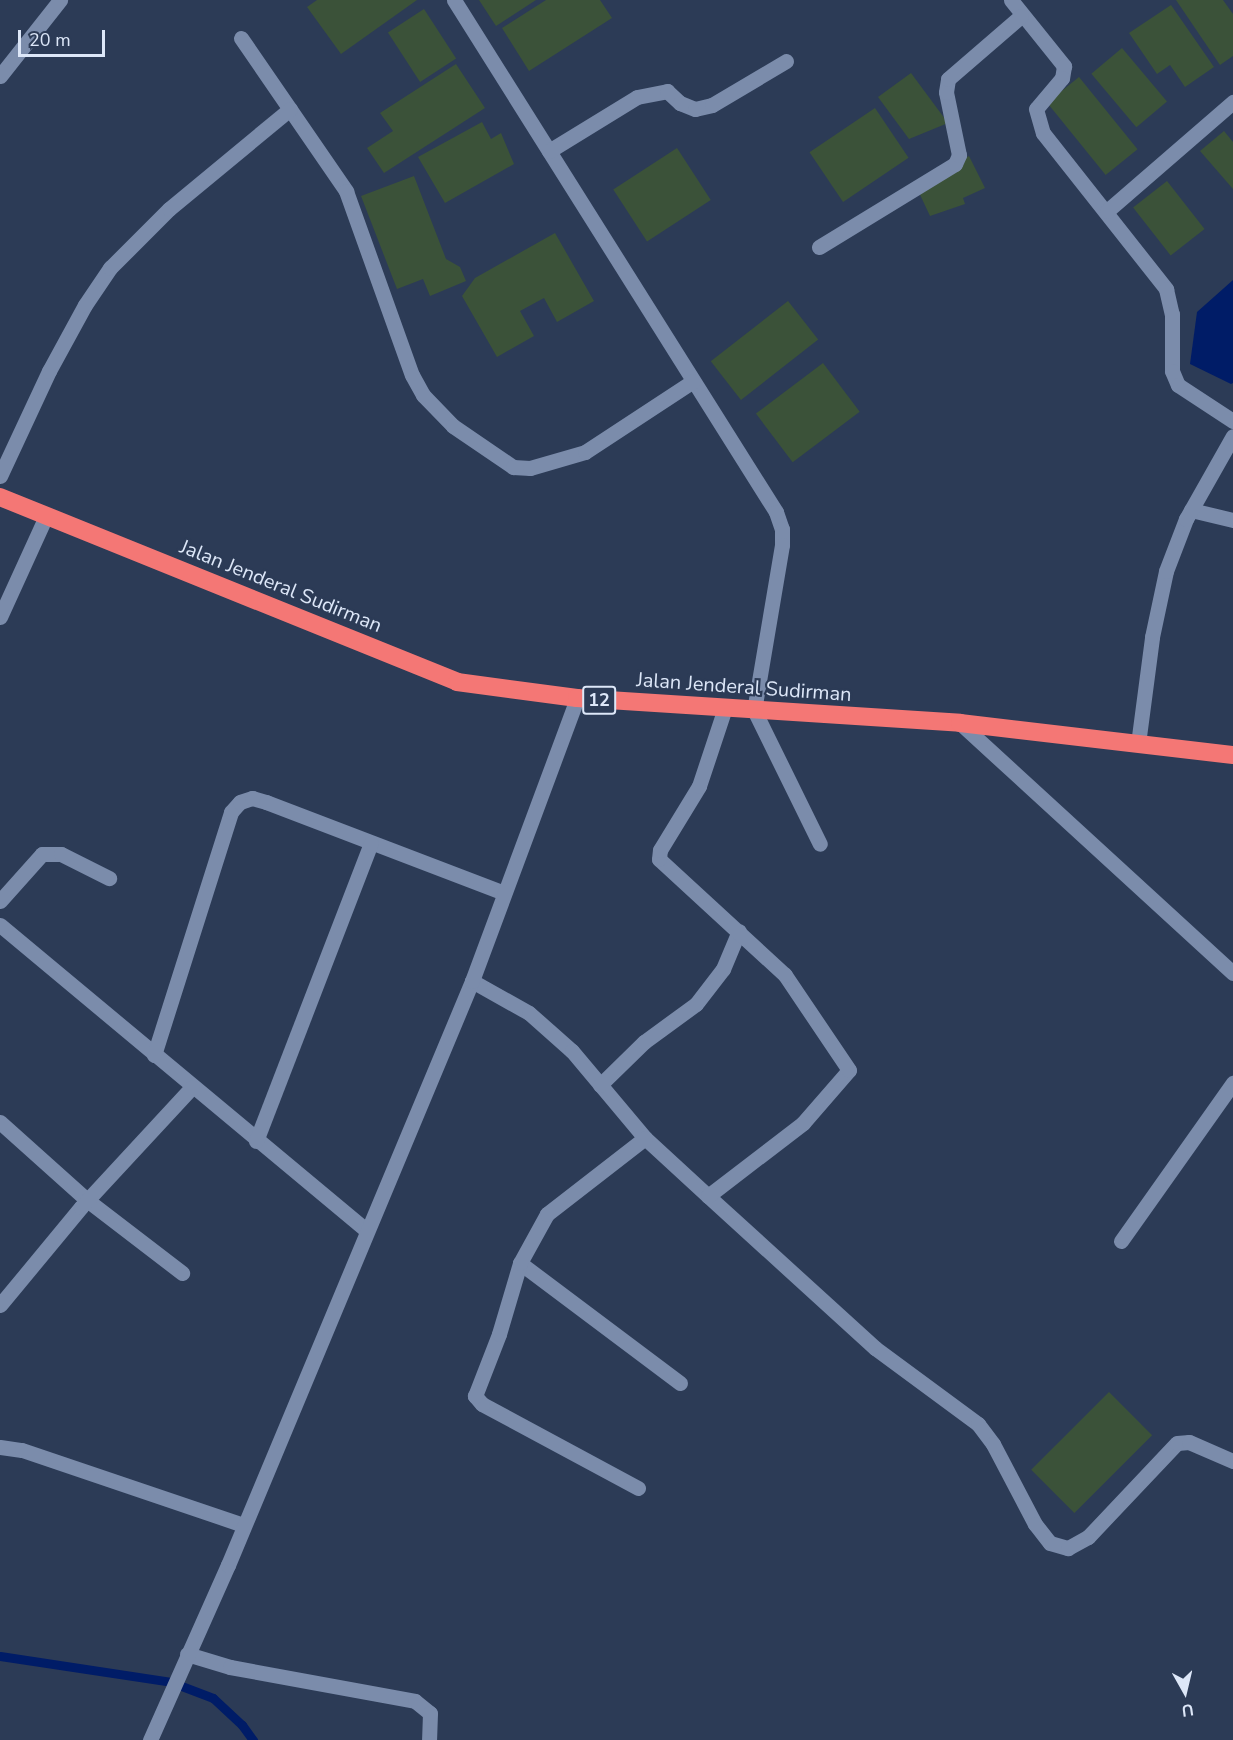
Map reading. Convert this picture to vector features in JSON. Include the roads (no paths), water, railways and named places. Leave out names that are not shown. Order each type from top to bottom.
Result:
[{"type":"highway","name":"Jalan Jenderal Sudirman","points":[[0,497],[457,682],[577,698],[960,723],[1233,755]]},
{"type":"street","points":[[0,76],[60,0]]},
{"type":"street","points":[[454,0],[776,512],[782,529],[754,710],[820,844]]},
{"type":"street","points":[[1011,0],[1021,16],[1064,66],[1062,78],[1036,109],[1042,133],[1107,211],[1166,290],[1172,314],[1174,378],[1233,421]]},
{"type":"street","points":[[819,247],[955,164],[959,155],[946,92],[948,79],[1021,16]]},
{"type":"street","points":[[241,38],[346,190],[412,375],[423,395],[453,426],[513,468],[568,460],[585,452],[693,381]]},
{"type":"street","points":[[549,151],[637,97],[667,92],[680,103],[695,109],[712,105],[786,61]]},
{"type":"street","points":[[1107,211],[1233,102]]},
{"type":"street","points":[[0,476],[49,370],[85,305],[110,268],[169,209],[290,109]]},
{"type":"street","points":[[1138,744],[1152,637],[1166,571],[1191,510],[1233,436]]},
{"type":"street","points":[[1191,510],[1233,520]]},
{"type":"street","points":[[0,617],[46,516]]},
{"type":"street","points":[[152,1734],[244,1525],[472,981],[577,698]]},
{"type":"street","points":[[708,1196],[803,1123],[849,1070],[785,975],[659,855],[699,786],[725,708]]},
{"type":"street","points":[[960,723],[1233,973]]},
{"type":"street","points":[[154,1055],[231,812],[240,802],[252,798],[266,801],[504,892]]},
{"type":"street","points":[[256,1141],[371,843]]},
{"type":"street","points":[[0,901],[42,854],[61,854],[109,878]]},
{"type":"street","points":[[0,925],[256,1141],[366,1230]]},
{"type":"street","points":[[600,1085],[644,1042],[696,1004],[723,969],[739,931]]},
{"type":"street","points":[[472,981],[528,1013],[572,1052],[645,1138],[708,1196],[875,1348],[978,1424],[993,1444],[1035,1524],[1057,1547],[1074,1547],[1088,1537],[1177,1443],[1196,1444],[1233,1461]]},
{"type":"street","points":[[1121,1241],[1233,1083]]},
{"type":"street","points":[[0,1305],[87,1200],[192,1087]]},
{"type":"street","points":[[0,1122],[87,1200],[182,1273]]},
{"type":"street","points":[[638,1488],[482,1404],[475,1396],[499,1334],[520,1263],[547,1214],[645,1138]]},
{"type":"street","points":[[520,1263],[680,1383]]},
{"type":"street","points":[[0,1447],[22,1450],[244,1525]]},
{"type":"street","points":[[185,1659],[415,1701],[430,1713],[429,1740]]},
{"type":"waterway","points":[[0,1656],[171,1682],[213,1698],[242,1725],[253,1740]]}]
